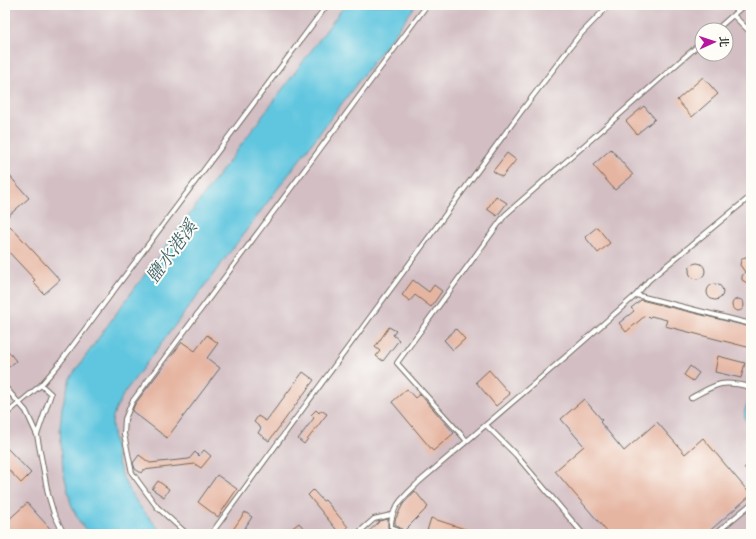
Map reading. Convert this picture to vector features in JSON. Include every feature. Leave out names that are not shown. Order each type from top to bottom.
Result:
[{"type":"lane","points":[[5,416],[19,402],[41,385],[92,321],[327,5]]},
{"type":"lane","points":[[187,534],[157,507],[132,474],[124,434],[125,419],[132,402],[427,5]]},
{"type":"lane","points":[[211,534],[520,113],[578,37],[608,5]]},
{"type":"lane","points":[[725,22],[744,5]]},
{"type":"lane","points":[[733,15],[751,33]]},
{"type":"lane","points":[[466,440],[397,363],[505,215],[694,49]]},
{"type":"lane","points":[[402,534],[391,526],[391,515],[398,504],[419,482],[636,295],[649,280],[751,196]]},
{"type":"lane","points":[[636,295],[751,324]]},
{"type":"lane","points":[[691,398],[713,386],[729,382],[751,387]]},
{"type":"lane","points":[[37,435],[51,394],[41,385]]},
{"type":"lane","points":[[5,387],[26,411],[37,435],[52,508],[64,534]]},
{"type":"lane","points":[[486,425],[516,455],[583,534]]},
{"type":"lane","points":[[715,534],[751,504]]},
{"type":"lane","points":[[357,534],[374,519],[391,515]]},
{"type":"shaded area","points":[[5,5],[751,5],[751,534],[5,534]]},
{"type":"water","name":"鹽水港溪","points":[[345,5],[416,5],[124,393],[117,407],[112,425],[117,460],[121,472],[126,484],[138,504],[164,534],[89,534],[79,521],[71,504],[63,470],[60,428],[62,407],[70,378],[120,308]]},
{"type":"water","points":[[751,399],[751,427],[746,421],[745,410]]},
{"type":"building","points":[[703,77],[718,94],[692,117],[677,100]]},
{"type":"building","points":[[644,106],[655,119],[637,134],[626,121]]},
{"type":"building","points":[[611,149],[633,175],[615,190],[593,165]]},
{"type":"building","points":[[507,153],[516,160],[502,177],[493,171]]},
{"type":"building","points":[[8,174],[29,198],[8,216],[5,212],[5,177]]},
{"type":"building","points":[[496,196],[507,203],[497,216],[487,209]]},
{"type":"building","points":[[10,226],[60,280],[44,294],[33,282],[35,280],[5,248],[5,230]]},
{"type":"building","points":[[597,227],[610,243],[598,253],[585,237]]},
{"type":"building","points":[[745,257],[751,257],[751,270],[748,271],[751,279],[747,283],[742,280],[742,276],[745,272],[740,265],[741,260]]},
{"type":"building","points":[[694,263],[700,263],[705,268],[703,277],[700,279],[694,279],[689,274],[689,268]]},
{"type":"building","points":[[413,280],[429,292],[434,285],[442,291],[431,307],[415,295],[410,301],[402,295]]},
{"type":"building","points":[[715,284],[721,286],[723,292],[721,298],[715,300],[709,298],[707,292],[709,286]]},
{"type":"building","points":[[736,299],[740,299],[744,305],[740,311],[736,311],[732,307],[732,303]]},
{"type":"building","points":[[641,300],[751,327],[751,348],[665,326],[667,320],[651,316],[649,318],[646,315],[626,332],[619,323],[634,311],[631,308]]},
{"type":"building","points":[[389,327],[396,331],[393,335],[399,340],[383,361],[376,356],[380,351],[375,347]]},
{"type":"building","points":[[456,329],[465,339],[453,350],[444,340]]},
{"type":"building","points":[[207,335],[218,343],[207,358],[220,368],[167,438],[132,411],[135,404],[182,342],[195,351]]},
{"type":"building","points":[[5,347],[16,361],[9,367],[5,363]]},
{"type":"building","points":[[718,356],[745,363],[741,378],[715,372]]},
{"type":"building","points":[[690,366],[699,373],[693,381],[684,375]]},
{"type":"building","points":[[489,370],[510,394],[496,406],[476,382]]},
{"type":"building","points":[[303,372],[314,380],[269,441],[258,433],[261,428],[254,422],[258,416],[266,421]]},
{"type":"building","points":[[407,389],[415,398],[420,394],[454,433],[433,451],[392,402]]},
{"type":"building","points":[[584,399],[602,420],[600,422],[624,451],[657,422],[685,454],[703,438],[751,495],[706,534],[609,534],[555,471],[584,446],[561,419]]},
{"type":"building","points":[[316,410],[319,413],[321,410],[327,414],[304,444],[298,439],[314,418],[311,415]]},
{"type":"building","points":[[5,446],[31,473],[21,483],[5,466]]},
{"type":"building","points":[[204,450],[211,456],[201,468],[195,464],[143,470],[141,473],[135,469],[133,463],[139,455],[150,463],[189,459],[195,452],[199,456]]},
{"type":"building","points":[[751,462],[751,477],[744,468]]},
{"type":"building","points":[[217,475],[237,489],[218,517],[198,502]]},
{"type":"building","points":[[158,481],[169,489],[164,497],[152,489]]},
{"type":"building","points":[[313,490],[323,501],[325,500],[348,527],[340,534],[308,495]]},
{"type":"building","points":[[415,491],[428,507],[404,531],[395,524],[395,520],[403,504]]},
{"type":"building","points":[[27,503],[55,534],[5,534],[5,523]]},
{"type":"building","points":[[245,512],[252,517],[241,534],[230,534]]},
{"type":"building","points":[[431,518],[477,533],[477,534],[426,534]]},
{"type":"building","points":[[388,519],[388,528],[396,534],[366,534],[380,521]]},
{"type":"building","points":[[299,523],[309,534],[294,534],[290,530]]}]
